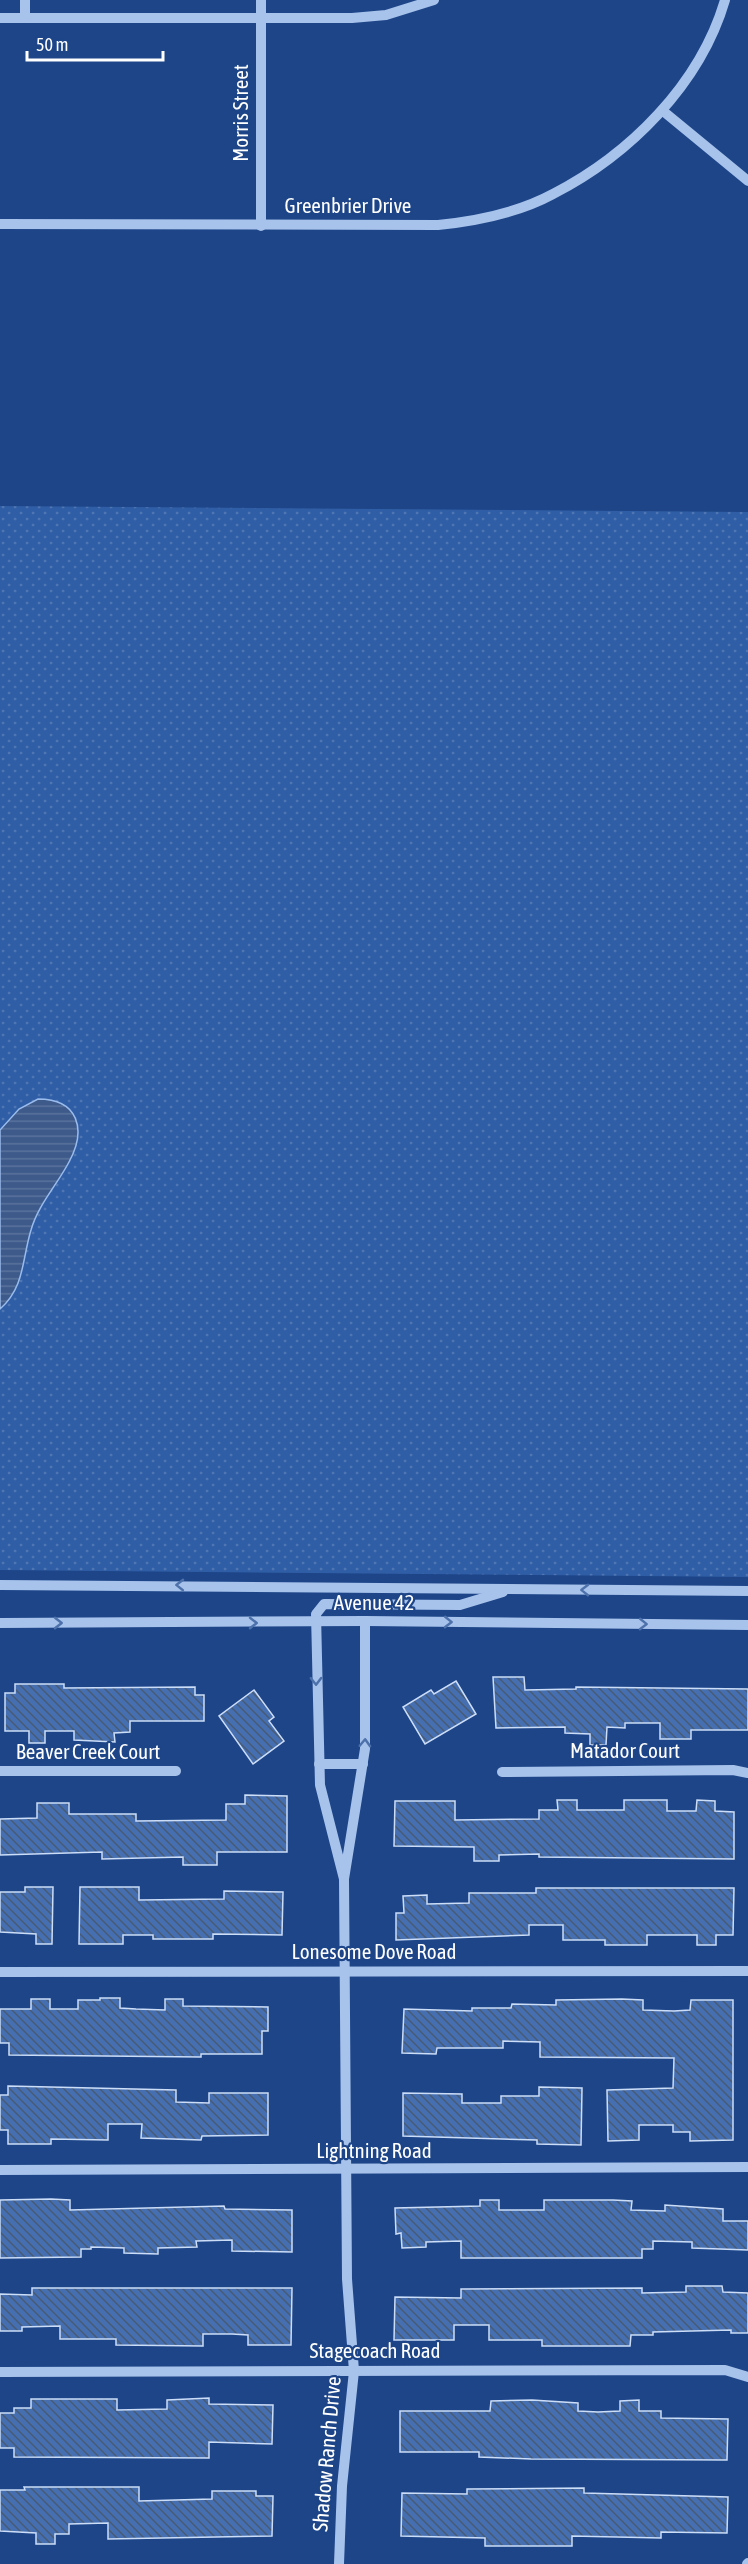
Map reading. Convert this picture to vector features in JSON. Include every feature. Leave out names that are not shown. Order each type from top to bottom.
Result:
[{"type":"street","points":[[25,0],[25,18]]},
{"type":"street","name":"Morris Street","points":[[261,0],[261,226]]},
{"type":"street","points":[[0,18],[375,16],[434,0]]},
{"type":"street","name":"Greenbrier Drive","points":[[0,224],[438,225],[474,221],[551,195],[590,172],[663,111],[693,68],[720,15],[724,0]]},
{"type":"street","points":[[663,111],[748,182]]},
{"type":"street","name":"Avenue 42","points":[[0,1585],[748,1592]]},
{"type":"street","points":[[315,1623],[316,1614],[324,1604],[460,1605],[515,1589]]},
{"type":"street","name":"Avenue 42","points":[[0,1623],[365,1621],[748,1625]]},
{"type":"street","name":"Shadow Ranch Drive","points":[[339,2564],[342,2486],[354,2371],[347,2279],[344,1879],[365,1749],[365,1621]]},
{"type":"street","name":"Shadow Ranch Drive","points":[[315,1623],[320,1785],[344,1879]]},
{"type":"street","points":[[319,1764],[363,1764]]},
{"type":"street","name":"Matador Court","points":[[502,1772],[733,1770],[748,1773]]},
{"type":"street","name":"Beaver Creek Court","points":[[0,1771],[176,1771]]},
{"type":"street","name":"Lonesome Dove Road","points":[[0,1972],[748,1971]]},
{"type":"street","name":"Lightning Road","points":[[0,2170],[748,2168]]},
{"type":"street","name":"Stagecoach Road","points":[[0,2372],[725,2370],[748,2377]]},
{"type":"shaded area","points":[[0,506],[748,512],[748,1577],[0,1570]]},
{"type":"shaded area","points":[[38,1099],[52,1100],[70,1110],[78,1128],[77,1138],[69,1162],[34,1221],[22,1272],[14,1291],[0,1309],[0,1130],[19,1109]]},
{"type":"building","points":[[493,1677],[524,1677],[525,1690],[576,1689],[576,1687],[748,1689],[748,1730],[691,1730],[691,1739],[660,1739],[660,1723],[625,1723],[625,1728],[607,1727],[606,1745],[590,1745],[590,1734],[565,1733],[565,1727],[496,1728]]},
{"type":"building","points":[[456,1681],[476,1714],[425,1744],[403,1707],[431,1690],[434,1694]]},
{"type":"building","points":[[15,1684],[64,1684],[64,1688],[195,1687],[195,1695],[204,1695],[204,1721],[130,1721],[130,1732],[114,1733],[115,1742],[74,1740],[74,1731],[45,1731],[45,1743],[29,1743],[29,1731],[5,1731],[5,1693],[15,1693]]},
{"type":"building","points":[[254,1690],[274,1717],[269,1721],[284,1741],[253,1764],[219,1716]]},
{"type":"building","points":[[245,1795],[287,1796],[287,1852],[217,1852],[217,1865],[183,1865],[183,1857],[102,1859],[102,1852],[0,1855],[0,1819],[37,1818],[37,1803],[69,1803],[69,1814],[136,1814],[136,1821],[226,1820],[226,1804],[245,1804]]},
{"type":"building","points":[[557,1800],[577,1800],[577,1810],[624,1810],[624,1800],[667,1800],[667,1811],[696,1811],[697,1800],[715,1801],[715,1811],[734,1812],[734,1859],[539,1857],[539,1854],[499,1855],[499,1861],[474,1861],[474,1847],[394,1846],[395,1801],[455,1801],[455,1820],[539,1819],[539,1810],[558,1810]]},
{"type":"building","points":[[25,1887],[53,1887],[52,1944],[36,1944],[36,1934],[0,1932],[0,1892],[25,1892]]},
{"type":"building","points":[[80,1887],[139,1887],[139,1900],[224,1899],[224,1891],[283,1892],[282,1935],[213,1934],[213,1939],[153,1939],[153,1935],[123,1935],[123,1944],[79,1944]]},
{"type":"building","points":[[536,1888],[734,1888],[733,1935],[716,1935],[716,1945],[697,1945],[697,1935],[647,1935],[647,1945],[605,1945],[605,1940],[563,1940],[563,1925],[529,1925],[529,1935],[396,1940],[396,1913],[404,1913],[403,1896],[427,1895],[427,1904],[469,1903],[469,1893],[536,1893]]},
{"type":"building","points":[[100,1998],[120,1998],[120,2008],[136,2009],[165,2010],[165,1999],[183,1999],[183,2006],[268,2007],[268,2031],[262,2031],[262,2054],[201,2054],[201,2057],[9,2055],[9,2043],[0,2043],[0,2009],[31,2009],[31,1999],[50,1999],[50,2009],[78,2009],[78,2000],[100,2000]]},
{"type":"building","points":[[556,2000],[643,2000],[643,2010],[674,2011],[690,2010],[691,2000],[733,2000],[733,2140],[690,2141],[690,2132],[673,2132],[673,2125],[639,2125],[639,2140],[608,2141],[607,2090],[673,2088],[674,2058],[540,2057],[540,2042],[503,2041],[503,2048],[437,2048],[436,2054],[402,2053],[404,2009],[472,2011],[472,2008],[511,2008],[512,2004],[556,2005]]},
{"type":"building","points":[[8,2086],[176,2090],[176,2102],[209,2103],[209,2093],[268,2093],[268,2135],[202,2136],[201,2140],[141,2138],[142,2124],[108,2124],[108,2140],[51,2139],[51,2144],[8,2144],[8,2130],[0,2130],[0,2095],[8,2095]]},
{"type":"building","points":[[539,2087],[582,2088],[581,2145],[537,2144],[537,2140],[403,2136],[403,2093],[462,2094],[462,2103],[501,2103],[501,2096],[539,2096]]},
{"type":"building","points":[[0,2200],[70,2200],[70,2210],[224,2206],[225,2209],[292,2210],[292,2252],[232,2251],[232,2240],[196,2241],[197,2247],[158,2248],[158,2254],[124,2253],[124,2248],[91,2247],[91,2249],[81,2249],[81,2257],[0,2258]]},
{"type":"building","points":[[480,2200],[499,2200],[499,2210],[544,2210],[544,2200],[632,2201],[631,2210],[665,2211],[665,2205],[723,2209],[723,2221],[748,2221],[748,2250],[692,2248],[692,2242],[653,2241],[653,2249],[642,2249],[642,2258],[461,2258],[461,2241],[426,2242],[426,2247],[402,2248],[401,2233],[396,2234],[395,2208],[480,2206]]},
{"type":"building","points":[[686,2286],[722,2286],[723,2292],[748,2293],[748,2333],[731,2333],[731,2330],[653,2332],[653,2335],[631,2335],[630,2346],[542,2346],[542,2340],[489,2340],[489,2325],[454,2325],[454,2340],[394,2340],[395,2297],[461,2298],[461,2289],[642,2288],[642,2293],[686,2292]]},
{"type":"building","points":[[32,2288],[292,2288],[291,2345],[248,2345],[248,2335],[203,2334],[203,2346],[116,2345],[116,2339],[60,2339],[60,2326],[22,2327],[22,2331],[0,2331],[0,2294],[32,2295]]},
{"type":"building","points":[[209,2398],[209,2404],[273,2405],[272,2444],[209,2442],[209,2458],[14,2457],[14,2448],[0,2448],[0,2413],[14,2413],[14,2408],[31,2408],[31,2399],[117,2399],[117,2410],[167,2409],[167,2400]]},
{"type":"building","points":[[532,2400],[578,2403],[578,2411],[598,2412],[620,2411],[620,2401],[639,2400],[639,2411],[661,2411],[661,2418],[728,2419],[727,2460],[531,2459],[479,2457],[479,2452],[400,2452],[400,2411],[490,2411],[491,2401]]},
{"type":"building","points":[[24,2487],[139,2487],[139,2501],[212,2499],[212,2491],[256,2491],[256,2496],[273,2496],[272,2536],[108,2539],[108,2523],[69,2524],[69,2534],[55,2534],[55,2544],[36,2544],[36,2533],[0,2531],[0,2490],[25,2490]]},
{"type":"building","points":[[584,2488],[584,2493],[728,2497],[727,2533],[661,2532],[661,2538],[572,2536],[572,2546],[485,2546],[485,2538],[401,2536],[402,2493],[467,2494],[467,2489]]}]
